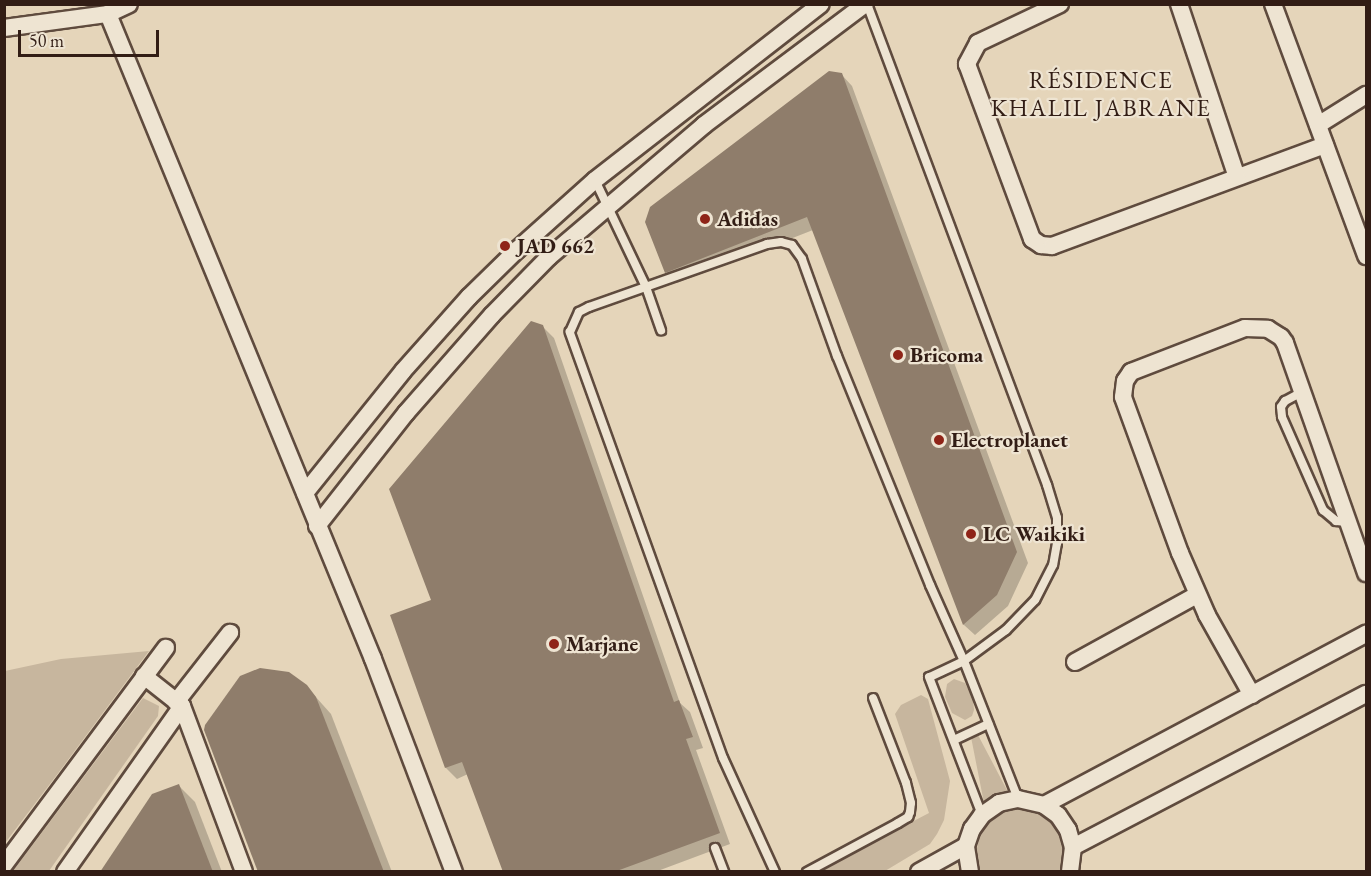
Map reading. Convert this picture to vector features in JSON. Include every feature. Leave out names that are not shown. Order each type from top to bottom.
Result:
[{"type":"street","points":[[4,28],[108,14],[129,4]]},
{"type":"street","points":[[305,493],[403,371],[469,297],[596,180],[821,4]]},
{"type":"street","points":[[317,526],[406,413],[492,315],[549,257],[704,125],[866,4]]},
{"type":"street","points":[[1060,4],[978,43],[967,64],[1032,239],[1041,245],[1052,246],[1325,145]]},
{"type":"street","points":[[1179,4],[1237,177]]},
{"type":"street","points":[[1273,4],[1366,256]]},
{"type":"street","points":[[108,14],[373,659],[454,872]]},
{"type":"street","points":[[1318,125],[1366,95]]},
{"type":"street","points":[[1252,695],[1197,595],[1125,404],[1123,397],[1125,381],[1136,368],[1245,328],[1260,327],[1275,332],[1285,343],[1366,573]]},
{"type":"street","points":[[1075,662],[1197,595]]},
{"type":"street","points":[[65,872],[230,633]]},
{"type":"street","points":[[1044,805],[1366,634]]},
{"type":"street","points":[[4,865],[166,648]]},
{"type":"street","points":[[144,676],[179,704],[244,872]]},
{"type":"street","points":[[1073,847],[1366,694]]},
{"type":"street","points":[[969,872],[966,846],[972,829],[982,815],[999,803],[1018,799],[1044,805],[1058,815],[1068,830],[1073,847],[1070,872]]},
{"type":"street","points":[[919,872],[966,846]]},
{"type":"lane","points":[[866,4],[1047,485],[1056,518],[1057,543],[1053,565],[1035,600],[1006,630],[964,661],[929,677],[982,815]]},
{"type":"lane","points":[[596,180],[646,287],[661,330]]},
{"type":"lane","points":[[775,872],[755,833],[723,758],[570,332],[579,312],[767,244],[781,242],[792,245],[798,250],[918,557],[964,661],[1018,799]]},
{"type":"lane","points":[[1302,392],[1285,400],[1282,417],[1323,510],[1336,521],[1348,522]]},
{"type":"lane","points":[[807,872],[908,817],[910,812],[911,803],[906,783],[873,698]]},
{"type":"lane","points":[[954,740],[989,724]]},
{"type":"lane","points":[[715,848],[724,872]]},
{"type":"shaded area","points":[[149,651],[5,843],[5,671],[61,659]]},
{"type":"shaded area","points":[[954,679],[965,683],[973,699],[972,716],[965,720],[952,713],[945,697],[947,684]]},
{"type":"shaded area","points":[[921,695],[928,699],[950,781],[944,820],[937,834],[930,844],[885,871],[818,871],[929,813],[895,714],[901,705]]},
{"type":"shaded area","points":[[143,698],[159,706],[158,716],[49,871],[13,871]]},
{"type":"shaded area","points":[[978,735],[1008,792],[996,795],[984,803],[971,737]]},
{"type":"shaded area","points":[[1014,806],[1039,810],[1053,820],[1065,847],[1060,871],[979,871],[975,865],[981,830],[1002,809]]},
{"type":"building","points":[[829,71],[842,73],[1017,552],[997,595],[963,625],[807,217],[665,273],[645,222],[650,207]]},
{"type":"building","points":[[531,321],[543,325],[674,702],[679,700],[693,737],[686,739],[720,833],[614,872],[503,872],[462,762],[445,768],[390,615],[431,600],[389,489]]},
{"type":"building","points":[[260,668],[289,672],[307,685],[316,697],[384,872],[258,872],[204,730],[205,725],[240,676]]},
{"type":"building","points":[[179,784],[213,872],[100,872],[152,794]]},
{"type":"place","name":"Adidas","points":[[705,219]]},
{"type":"place","name":"JAD 662","points":[[505,246]]},
{"type":"place","name":"Bricoma","points":[[898,355]]},
{"type":"place","name":"Electroplanet","points":[[939,440]]},
{"type":"place","name":"LC Waikiki","points":[[971,534]]},
{"type":"place","name":"Marjane","points":[[554,644]]},
{"type":"district","name":"RÉSIDENCE KHALIL JABRANE","points":[[1101,94]]}]
